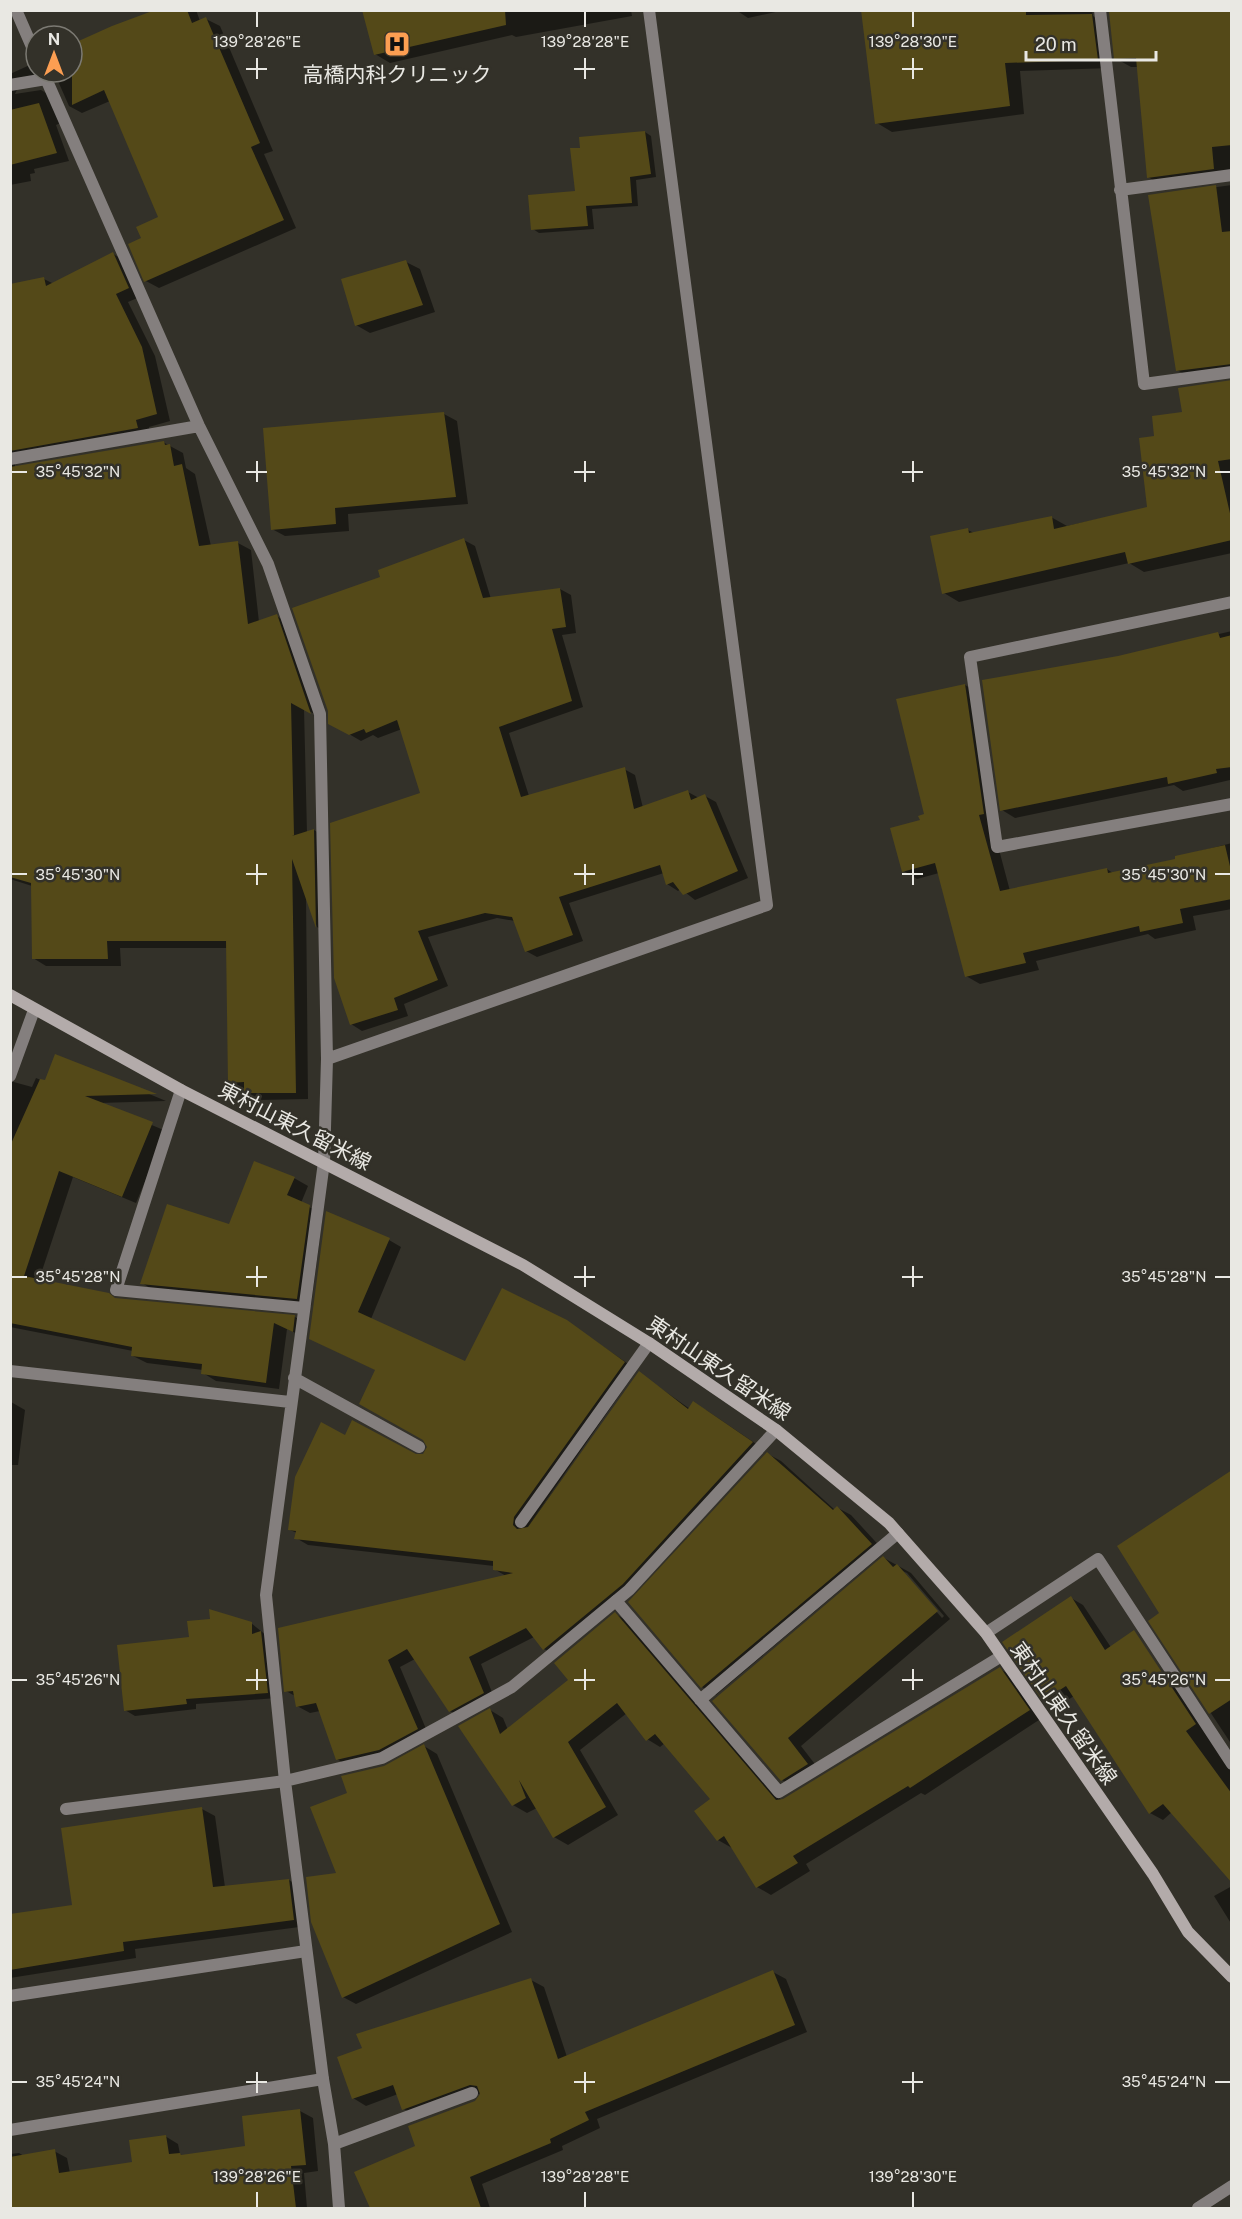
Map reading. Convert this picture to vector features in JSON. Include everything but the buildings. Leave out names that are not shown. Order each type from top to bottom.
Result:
[{"type":"main road","name":"東村山東久留米線","points":[[10,995],[181,1090],[324,1161],[523,1265],[650,1343],[776,1430],[898,1533],[986,1633],[1000,1657],[1153,1874],[1188,1932],[1230,1972]]},
{"type":"street","points":[[16,10],[24,28]]},
{"type":"street","points":[[327,1059],[767,905],[649,10]]},
{"type":"street","points":[[1100,10],[1144,384],[1232,372]]},
{"type":"street","points":[[48,84],[199,426],[268,564],[320,714],[327,1059],[324,1161],[266,1595],[285,1781],[323,2079],[334,2144],[339,2208]]},
{"type":"street","points":[[1120,190],[1232,175]]},
{"type":"street","points":[[10,459],[199,426]]},
{"type":"street","points":[[1232,602],[970,657],[997,847],[1232,804]]},
{"type":"street","points":[[10,1076],[34,1010]]},
{"type":"street","points":[[181,1090],[116,1290],[304,1308]]},
{"type":"street","points":[[521,1522],[650,1343]]},
{"type":"street","points":[[10,1371],[290,1402]]},
{"type":"street","points":[[294,1378],[419,1447]]},
{"type":"street","points":[[66,1809],[285,1781],[382,1758],[512,1687],[616,1601],[629,1590],[776,1430]]},
{"type":"street","points":[[700,1700],[898,1533]]},
{"type":"street","points":[[986,1633],[1098,1559],[1232,1764]]},
{"type":"street","points":[[616,1601],[779,1792],[1000,1657]]},
{"type":"street","points":[[10,1996],[306,1951]]},
{"type":"street","points":[[10,2130],[323,2079]]},
{"type":"street","points":[[334,2144],[472,2093]]},
{"type":"street","points":[[1198,2208],[1232,2186]]},
{"type":"place","name":"高橋内科クリニック","points":[[397,44]]}]
